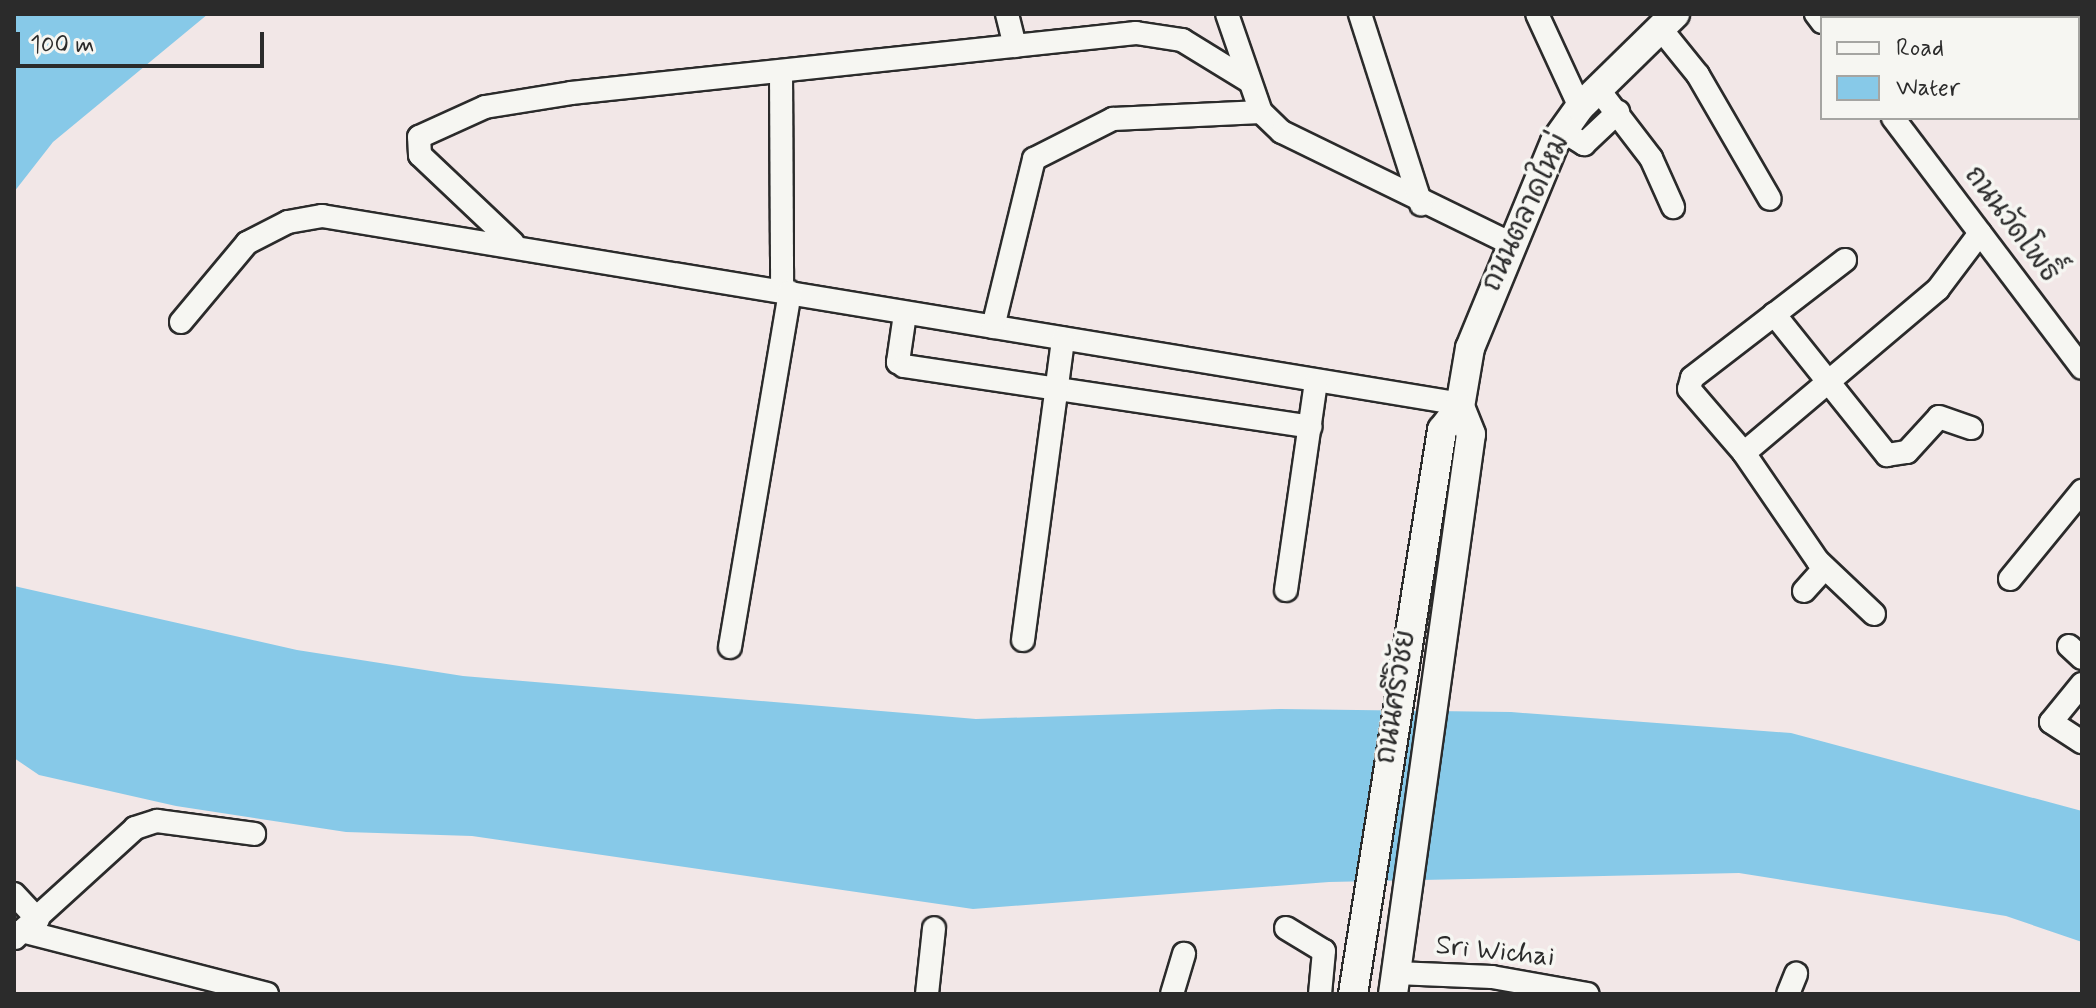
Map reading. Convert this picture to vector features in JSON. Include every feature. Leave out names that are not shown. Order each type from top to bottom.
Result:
[{"type":"main road","name":"ถนนตลาดใหม่","points":[[1460,406],[1470,348],[1508,242],[1563,131],[1589,98],[1667,21]]},
{"type":"main road","name":"ถนนศรีวิชัย","points":[[1353,994],[1407,633],[1442,430],[1460,406]]},
{"type":"main road","name":"ถนนศรีวิชัย","points":[[1395,984],[1471,434],[1460,406]]},
{"type":"street","points":[[1007,14],[1015,46]]},
{"type":"street","points":[[1227,14],[1261,112],[1282,132],[1421,204],[1508,242]]},
{"type":"street","points":[[1360,14],[1421,204]]},
{"type":"street","points":[[1537,14],[1589,98],[1618,112],[1651,158],[1673,207]]},
{"type":"street","points":[[1667,21],[1770,199]]},
{"type":"street","points":[[513,243],[420,155],[419,137],[485,107],[781,71],[1163,32],[1249,81]]},
{"type":"street","points":[[730,647],[786,292],[781,71]]},
{"type":"street","points":[[993,327],[1034,159],[1113,119],[1261,112]]},
{"type":"street","points":[[1563,131],[1584,144],[1618,112]]},
{"type":"street","name":"ถนนวัดโพธิ์","points":[[1895,120],[2082,368]]},
{"type":"street","points":[[181,322],[247,243],[288,222],[322,216],[393,223],[513,243],[905,314],[1460,406]]},
{"type":"street","points":[[1744,453],[1938,289],[1980,233]]},
{"type":"street","points":[[1845,260],[1692,378],[1689,389],[1744,453],[1825,568],[1874,614]]},
{"type":"street","points":[[905,314],[898,362],[904,366],[1310,427]]},
{"type":"street","points":[[1774,314],[1887,455],[1907,452],[1939,417],[1971,428]]},
{"type":"street","points":[[1023,640],[1063,339]]},
{"type":"street","points":[[1286,590],[1316,382]]},
{"type":"street","points":[[2010,579],[2082,491]]},
{"type":"street","points":[[1804,591],[1825,568]]},
{"type":"street","points":[[2082,684],[2051,722],[2082,742]]},
{"type":"street","points":[[25,930],[135,828],[157,821],[254,834]]},
{"type":"street","points":[[14,894],[25,930]]},
{"type":"street","points":[[927,994],[934,928]]},
{"type":"street","points":[[1286,928],[1324,951],[1320,994]]},
{"type":"street","points":[[25,930],[267,994]]},
{"type":"street","points":[[1172,994],[1184,954]]},
{"type":"street","name":"Sri Wichai","points":[[1395,984],[1492,977],[1587,994]]},
{"type":"water","points":[[14,14],[208,14],[53,142],[14,192]]},
{"type":"water","points":[[14,586],[297,650],[463,676],[976,719],[1280,709],[1511,712],[1791,733],[2082,811],[2082,942],[2006,916],[1739,873],[1329,882],[973,909],[472,836],[346,832],[176,806],[39,775],[14,758]]}]
